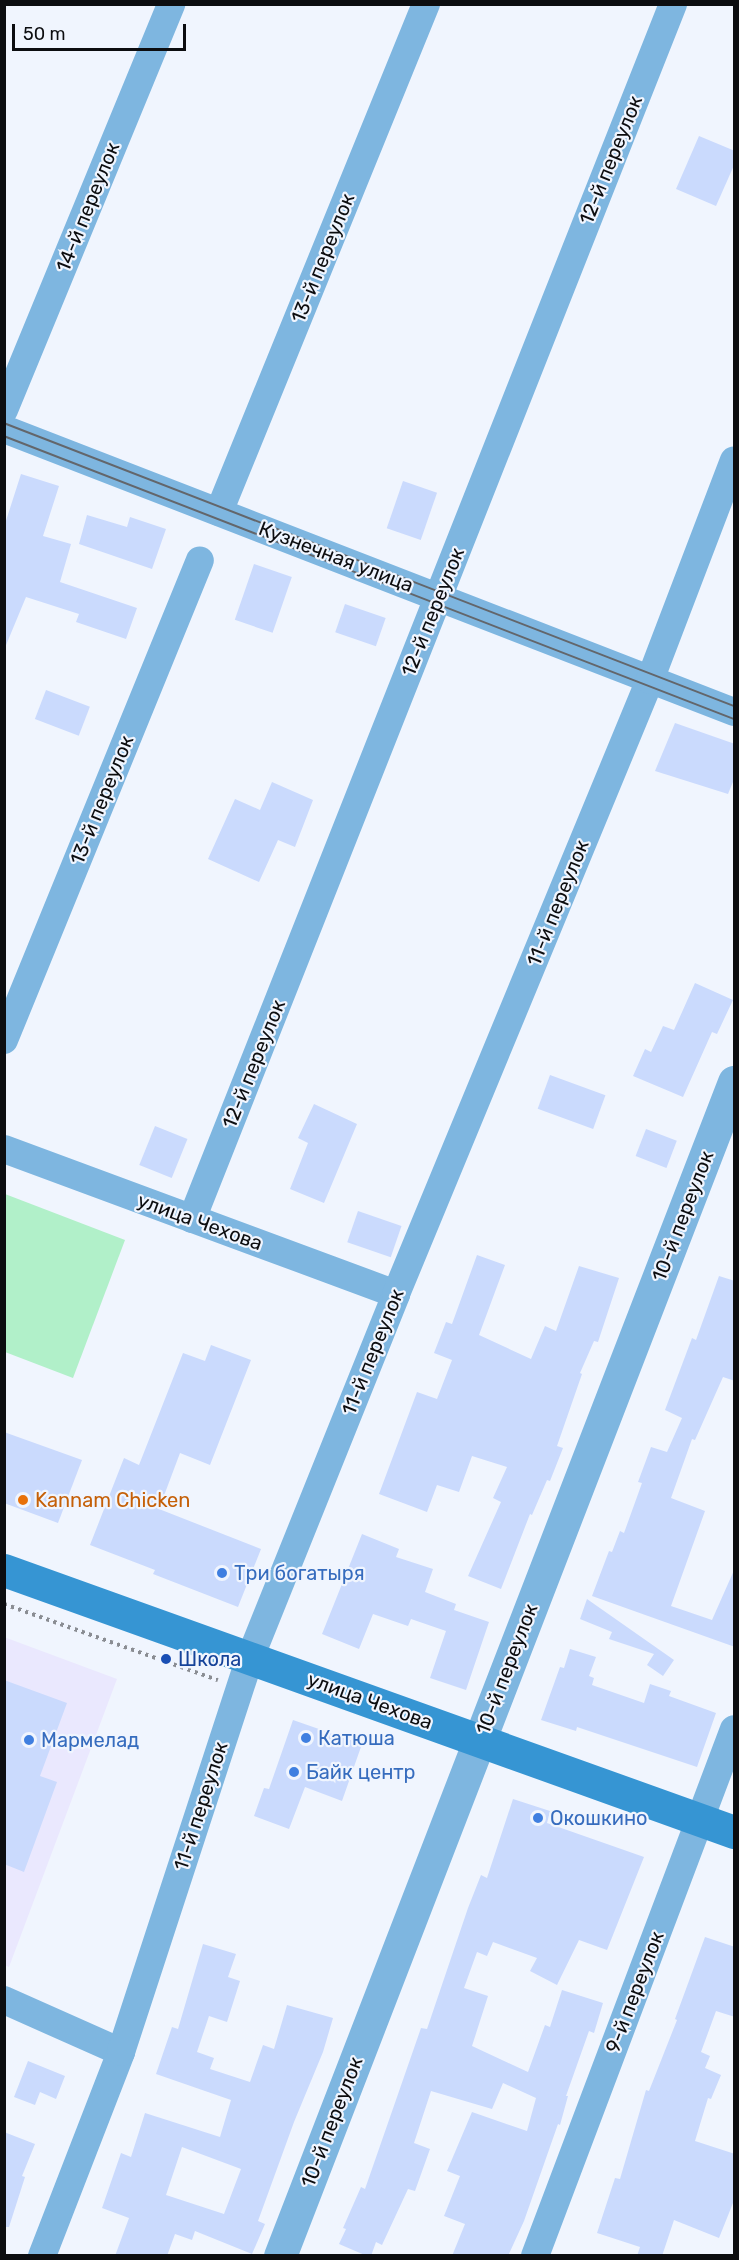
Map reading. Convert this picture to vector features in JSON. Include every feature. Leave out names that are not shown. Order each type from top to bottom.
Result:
[{"type":"main road","name":"улица Чехова","points":[[4,1570],[735,1832]]},
{"type":"street","name":"14-й переулок","points":[[4,410],[171,4]]},
{"type":"street","name":"13-й переулок","points":[[219,512],[426,4]]},
{"type":"street","name":"12-й переулок","points":[[192,1219],[673,4]]},
{"type":"street","name":"Кузнечная улица","points":[[4,429],[735,712]]},
{"type":"street","name":"11-й переулок","points":[[42,2256],[120,2052],[250,1658],[396,1294],[650,680],[735,460]]},
{"type":"street","name":"13-й переулок","points":[[4,1040],[200,560]]},
{"type":"street","name":"10-й переулок","points":[[280,2256],[735,1082]]},
{"type":"street","name":"улица Чехова","points":[[4,1149],[396,1294]]},
{"type":"street","name":"9-й переулок","points":[[535,2256],[735,1729]]},
{"type":"street","points":[[4,2000],[120,2052]]},
{"type":"shaded area","points":[[4,1637],[117,1679],[9,1967],[4,1965]]},
{"type":"green space","points":[[5,1194],[125,1240],[73,1378],[5,1352]]},
{"type":"building","points":[[699,136],[735,151],[735,163],[716,206],[676,189]]},
{"type":"building","points":[[21,474],[59,486],[43,536],[71,544],[60,582],[137,608],[126,639],[76,622],[79,614],[26,597],[4,650],[4,527]]},
{"type":"building","points":[[403,481],[437,493],[421,540],[387,528]]},
{"type":"building","points":[[87,515],[127,527],[130,517],[166,529],[152,569],[79,544]]},
{"type":"building","points":[[254,564],[292,577],[273,633],[235,620]]},
{"type":"building","points":[[345,604],[386,618],[376,646],[335,632]]},
{"type":"building","points":[[46,690],[90,707],[79,736],[35,719]]},
{"type":"building","points":[[675,723],[735,744],[735,777],[728,794],[655,771]]},
{"type":"building","points":[[272,782],[313,800],[295,847],[278,840],[259,882],[208,859],[235,799],[260,810]]},
{"type":"building","points":[[695,983],[733,1000],[717,1034],[712,1032],[683,1097],[633,1076],[645,1049],[651,1052],[663,1026],[674,1030]]},
{"type":"building","points":[[550,1075],[605,1095],[593,1129],[538,1109]]},
{"type":"building","points":[[314,1104],[357,1124],[324,1203],[290,1189],[308,1143],[298,1138]]},
{"type":"building","points":[[155,1126],[187,1139],[172,1178],[139,1165]]},
{"type":"building","points":[[646,1129],[677,1141],[666,1168],[636,1156]]},
{"type":"building","points":[[358,1211],[401,1226],[391,1257],[347,1242]]},
{"type":"building","points":[[477,1255],[505,1265],[479,1335],[531,1359],[545,1326],[556,1331],[579,1266],[619,1278],[598,1342],[594,1341],[580,1373],[582,1374],[557,1446],[563,1448],[550,1481],[547,1480],[532,1515],[530,1514],[501,1589],[468,1576],[501,1502],[493,1498],[507,1467],[472,1456],[459,1492],[437,1485],[427,1512],[379,1494],[417,1392],[437,1399],[452,1360],[434,1353],[446,1322],[452,1324]]},
{"type":"building","points":[[719,1276],[735,1281],[735,1381],[723,1377],[695,1440],[692,1439],[671,1498],[705,1511],[671,1606],[712,1620],[735,1568],[735,1647],[592,1596],[609,1551],[612,1552],[620,1531],[624,1533],[642,1483],[638,1482],[651,1447],[667,1452],[682,1418],[665,1410],[692,1338],[696,1340]]},
{"type":"building","points":[[211,1345],[251,1360],[210,1465],[180,1453],[159,1509],[261,1549],[238,1607],[153,1574],[155,1570],[90,1545],[124,1458],[139,1465],[183,1353],[205,1361]]},
{"type":"building","points":[[4,1432],[82,1460],[58,1523],[4,1503]]},
{"type":"building","points":[[362,1534],[399,1549],[396,1557],[433,1569],[425,1592],[456,1604],[454,1610],[489,1622],[466,1690],[430,1678],[446,1631],[411,1619],[408,1626],[373,1614],[359,1649],[322,1634]]},
{"type":"building","points":[[587,1599],[674,1660],[663,1676],[647,1665],[654,1654],[609,1639],[612,1632],[580,1619]]},
{"type":"building","points":[[570,1649],[596,1657],[589,1676],[594,1678],[592,1685],[644,1703],[650,1684],[671,1691],[669,1696],[716,1713],[697,1767],[577,1727],[576,1731],[541,1720],[560,1667],[564,1668]]},
{"type":"building","name":"Мармелад","points":[[4,1680],[67,1703],[40,1776],[57,1782],[24,1872],[4,1864]]},
{"type":"building","points":[[293,1720],[362,1744],[342,1801],[305,1787],[289,1829],[254,1816],[264,1788],[269,1789]]},
{"type":"building","points":[[513,1799],[550,1811],[547,1823],[644,1857],[607,1950],[579,1940],[557,1985],[530,1971],[537,1958],[493,1942],[487,1956],[477,1952],[464,1988],[488,1996],[472,2046],[528,2072],[545,2025],[550,2027],[562,1990],[603,2003],[594,2033],[589,2031],[566,2096],[568,2096],[560,2125],[558,2124],[524,2221],[508,2256],[452,2256],[465,2224],[444,2216],[460,2176],[447,2171],[472,2112],[527,2131],[536,2098],[503,2083],[492,2109],[431,2091],[414,2143],[430,2149],[415,2191],[408,2189],[382,2245],[376,2242],[371,2256],[367,2256],[339,2244],[346,2229],[343,2228],[361,2187],[365,2189],[421,2028],[427,2029],[468,1908],[481,1875],[487,1878]]},
{"type":"building","points":[[705,1937],[735,1947],[735,2017],[716,2011],[701,2052],[710,2056],[705,2068],[721,2075],[711,2099],[708,2098],[695,2141],[735,2154],[735,2198],[719,2238],[674,2220],[662,2256],[637,2256],[640,2247],[597,2233],[615,2178],[620,2179],[646,2090],[649,2091],[677,2020],[675,2019]]},
{"type":"building","points":[[203,1944],[236,1954],[228,1977],[240,1981],[227,2022],[209,2016],[197,2052],[214,2058],[210,2069],[250,2082],[263,2045],[274,2049],[287,2005],[333,2018],[323,2052],[294,2122],[258,2221],[265,2224],[252,2254],[195,2231],[192,2240],[175,2234],[167,2256],[115,2256],[129,2218],[102,2208],[121,2153],[131,2157],[145,2113],[220,2137],[231,2100],[156,2074],[172,2027],[178,2029]],"holes":[[[182,2147],[241,2169],[224,2214],[166,2195]]]},
{"type":"building","points":[[28,2061],[65,2076],[56,2099],[40,2092],[35,2105],[14,2097]]},
{"type":"building","points":[[4,2132],[35,2144],[22,2176],[25,2177],[9,2227],[4,2227]]},
{"type":"tram line","points":[[4,423],[734,706]]},
{"type":"tram line","points":[[4,436],[734,719]]},
{"type":"place","name":"Kannam Chicken","points":[[23,1500]]},
{"type":"place","name":"Три богатыря","points":[[222,1573]]},
{"type":"place","name":"Школа","points":[[166,1659]]},
{"type":"place","name":"Катюша","points":[[306,1738]]},
{"type":"place","name":"Мармелад","points":[[29,1740]]},
{"type":"place","name":"Байк центр","points":[[294,1772]]},
{"type":"place","name":"Окошкино","points":[[538,1818]]}]
